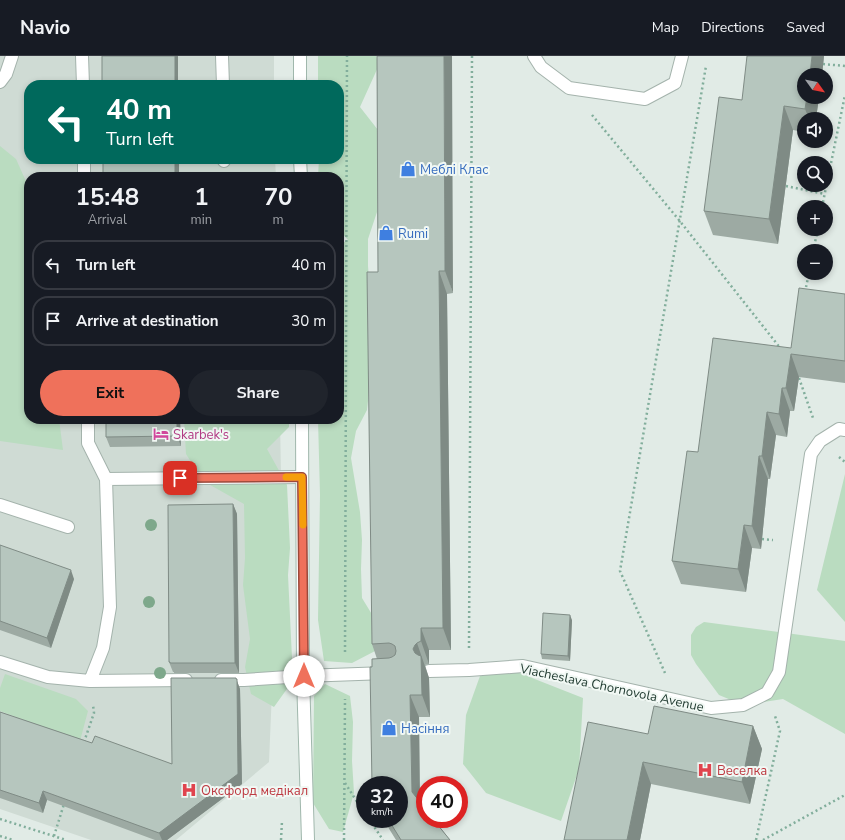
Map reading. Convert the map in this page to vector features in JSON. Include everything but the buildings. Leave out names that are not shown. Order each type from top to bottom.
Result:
[{"type":"street","points":[[0,82],[6,74],[12,56]]},
{"type":"street","points":[[82,56],[83,80]]},
{"type":"street","points":[[222,56],[223,80]]},
{"type":"street","points":[[300,56],[300,80]]},
{"type":"street","points":[[534,56],[542,67],[569,88],[645,99],[674,82],[682,56]]},
{"type":"street","points":[[88,424],[88,443],[106,479],[110,607],[103,648],[90,681]]},
{"type":"street","points":[[302,424],[304,676],[308,840]]},
{"type":"street","points":[[767,692],[779,672],[811,454],[820,441],[839,429],[845,430]]},
{"type":"street","points":[[106,479],[302,477]]},
{"type":"street","points":[[0,505],[68,528]]},
{"type":"street","points":[[0,662],[48,677],[90,681],[198,680]]},
{"type":"street","name":"Viacheslava Chornovola Avenue","points":[[429,671],[523,666],[711,708],[743,705],[767,692]]},
{"type":"street","points":[[214,680],[244,680],[398,672]]},
{"type":"path","points":[[344,840],[347,56]]},
{"type":"path","points":[[469,670],[472,56]]},
{"type":"path","points":[[677,701],[620,571],[706,64]]},
{"type":"path","points":[[823,64],[845,66]]},
{"type":"path","points":[[569,88],[679,220],[786,354]]},
{"type":"path","points":[[824,200],[845,95]]},
{"type":"path","points":[[786,186],[825,194]]},
{"type":"path","points":[[804,298],[808,280]]},
{"type":"path","points":[[799,378],[820,441]]},
{"type":"path","points":[[762,539],[773,540]]},
{"type":"path","points":[[82,749],[94,713],[90,681]]},
{"type":"path","points":[[756,840],[780,731],[767,692]]},
{"type":"path","points":[[345,783],[356,800]]},
{"type":"path","points":[[763,840],[845,795]]},
{"type":"path","points":[[54,836],[66,799]]},
{"type":"path","points":[[0,818],[66,840]]},
{"type":"path","points":[[375,828],[383,840]]},
{"type":"path","points":[[0,836],[14,840]]},
{"type":"shaded area","points":[[0,56],[274,56],[274,80],[24,80],[24,164],[275,164],[276,172],[24,172],[24,424],[280,424],[281,478],[269,762],[176,840],[91,840],[0,809]]},
{"type":"green space","points":[[318,56],[376,56],[379,65],[360,107],[378,130],[379,185],[377,212],[368,239],[368,266],[374,347],[367,410],[356,431],[351,458],[360,512],[362,540],[362,598],[376,621],[377,650],[352,663],[324,661],[318,620],[320,495],[318,424],[344,424],[344,242],[348,240],[344,236],[344,172],[318,172],[319,164],[344,164],[344,80],[318,80]]},
{"type":"green space","points":[[0,146],[16,159],[24,177],[24,424],[60,424],[63,450],[0,441]]},
{"type":"green space","points":[[184,424],[289,424],[289,427],[267,449],[287,485],[290,548],[288,575],[292,658],[289,686],[274,707],[251,694],[245,667],[250,639],[243,585],[245,558],[244,504],[203,481],[186,454]]},
{"type":"green space","points":[[845,474],[845,622],[817,590]]},
{"type":"green space","points":[[704,622],[845,641],[845,734],[783,699],[743,705],[719,695],[691,655],[691,635],[696,627]]},
{"type":"green space","points":[[499,665],[583,698],[579,769],[561,821],[486,793],[463,764],[466,715],[480,676]]},
{"type":"green space","points":[[5,674],[76,699],[88,711],[80,741],[0,711],[0,688]]},
{"type":"green space","points":[[325,684],[350,696],[353,722],[352,761],[354,793],[343,832],[329,829],[313,803],[314,696]]},
{"type":"slow traffic","points":[[286,477],[302,477],[303,525]]},
{"type":"place","name":"Меблі Клас","points":[[408,169]]},
{"type":"place","name":"Rumi","points":[[386,233]]},
{"type":"place","name":"Skarbek's","points":[[161,434]]},
{"type":"place","name":"Насіння","points":[[389,728]]},
{"type":"place","name":"Веселка","points":[[705,770]]},
{"type":"place","name":"Оксфорд медікал","points":[[189,790]]},
{"type":"route","points":[[180,478],[302,477],[304,676]]}]
